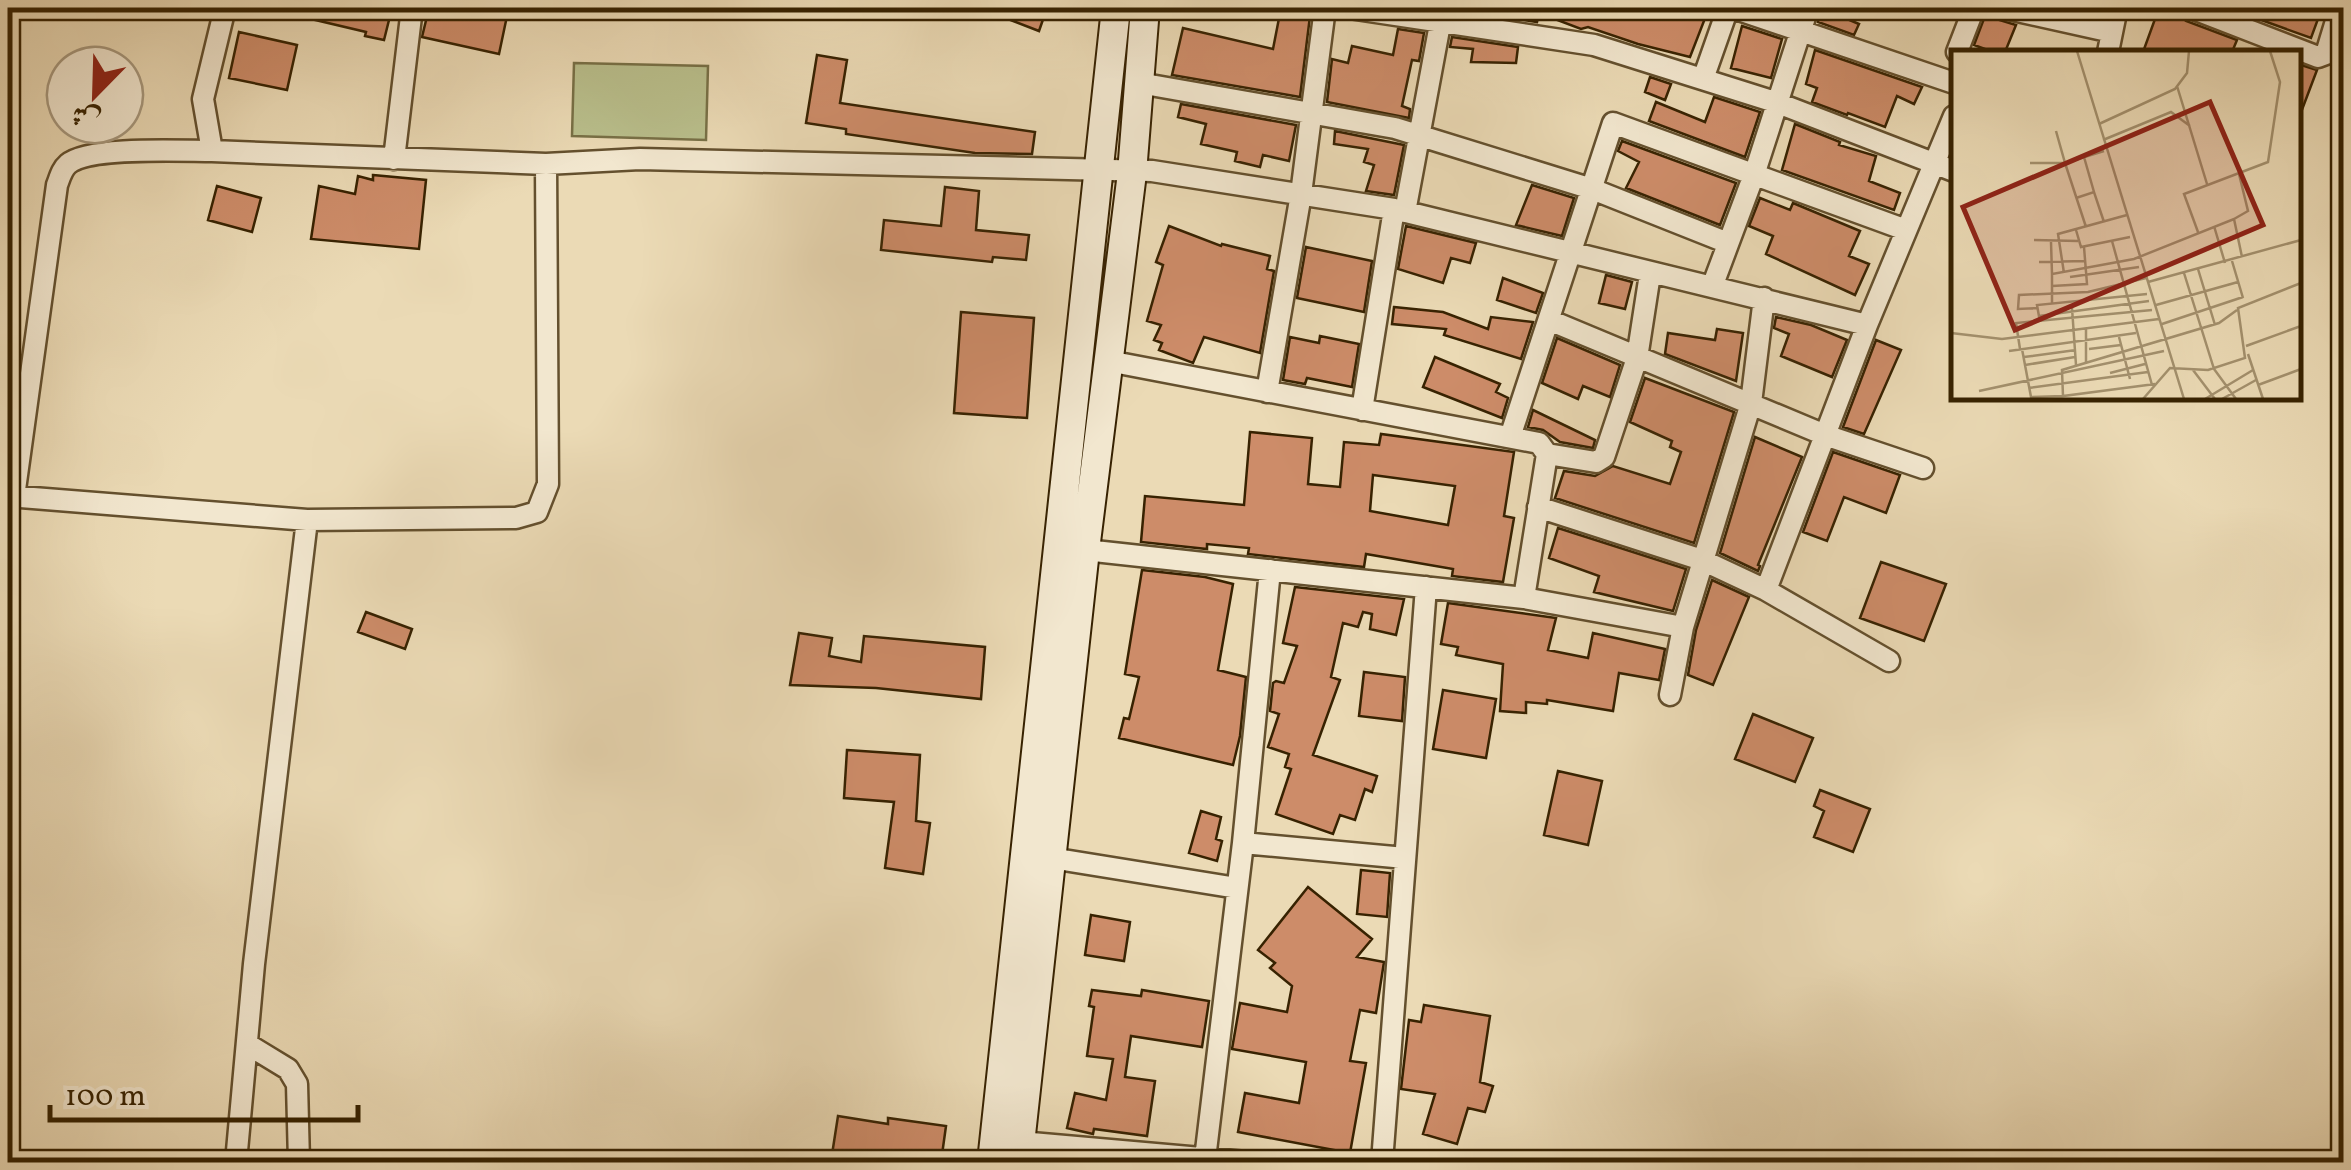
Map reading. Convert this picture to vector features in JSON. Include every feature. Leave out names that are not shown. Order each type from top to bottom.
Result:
[{"type":"main road","points":[[1019,1152],[1051,858],[1100,171],[1116,8]]},
{"type":"main road","points":[[992,1162],[1072,548],[1108,360],[1132,173],[1145,8]]},
{"type":"street","points":[[212,151],[203,99],[225,8]]},
{"type":"street","points":[[394,158],[412,8]]},
{"type":"street","points":[[1267,392],[1301,194],[1325,8]]},
{"type":"street","points":[[1350,8],[1442,15],[1594,45],[1775,102],[1944,166]]},
{"type":"street","points":[[1703,79],[1730,8],[1951,74]]},
{"type":"street","points":[[1712,287],[1756,172],[1775,102],[1808,8]]},
{"type":"street","points":[[1957,50],[1974,8]]},
{"type":"street","points":[[2004,8],[2110,42],[2118,8]]},
{"type":"street","points":[[2191,8],[2300,50]]},
{"type":"street","points":[[2301,50],[2318,57],[2326,54],[2340,8]]},
{"type":"street","points":[[1362,410],[1400,210],[1421,136],[1442,15]]},
{"type":"street","points":[[1139,83],[1312,112],[1421,136],[1592,189],[1728,244]]},
{"type":"street","points":[[1510,438],[1614,123],[1906,230]]},
{"type":"street","points":[[1766,590],[1906,230],[1944,166],[1951,131]]},
{"type":"street","points":[[546,164],[548,484],[537,512],[516,518],[308,520],[11,497],[57,184],[65,166],[80,157],[111,153],[212,151],[546,164],[640,160],[1152,171],[1400,210],[1867,325]]},
{"type":"street","points":[[1108,360],[1539,443],[1547,454],[1596,462],[1604,457],[1638,358],[1650,274]]},
{"type":"street","points":[[1670,695],[1683,627],[1751,402],[1764,298]]},
{"type":"street","points":[[1549,320],[1826,434],[1923,468]]},
{"type":"street","points":[[1524,598],[1547,454]]},
{"type":"street","points":[[1538,507],[1702,560],[1766,590],[1888,661]]},
{"type":"street","points":[[236,1162],[308,520]]},
{"type":"street","points":[[1072,548],[1524,598],[1683,627]]},
{"type":"street","points":[[1205,1159],[1243,843],[1270,570]]},
{"type":"street","points":[[1382,1162],[1426,587]]},
{"type":"street","points":[[1243,843],[1405,858]]},
{"type":"street","points":[[1051,858],[1238,888]]},
{"type":"street","points":[[247,1044],[288,1069],[297,1084],[299,1162]]},
{"type":"street","points":[[1019,1152],[1246,1162]]},
{"type":"green space","points":[[574,63],[708,66],[706,140],[572,136]]},
{"type":"building","points":[[291,8],[392,8],[384,40],[290,14]]},
{"type":"building","points":[[429,8],[468,8],[507,16],[499,54],[422,37]]},
{"type":"building","points":[[979,8],[1047,8],[1039,31]]},
{"type":"building","points":[[1281,8],[1311,8],[1300,97],[1172,75],[1183,28],[1273,49]]},
{"type":"building","points":[[1456,8],[1709,8],[1690,57],[1588,27],[1581,29],[1539,13],[1537,22]]},
{"type":"building","points":[[1821,8],[1859,24],[1854,35],[1818,22]]},
{"type":"building","points":[[1988,8],[1996,19],[2016,25],[2006,50],[1974,45]]},
{"type":"building","points":[[2159,8],[2178,8],[2186,21],[2237,40],[2233,50],[2144,50]]},
{"type":"building","points":[[2228,8],[2322,8],[2311,38]]},
{"type":"building","points":[[1742,26],[1782,39],[1771,78],[1731,68]]},
{"type":"building","points":[[1398,29],[1424,33],[1419,61],[1412,60],[1402,106],[1410,109],[1409,118],[1327,102],[1332,59],[1348,63],[1352,46],[1393,55]]},
{"type":"building","points":[[239,32],[297,45],[287,90],[229,78]]},
{"type":"building","points":[[1452,37],[1518,47],[1516,63],[1471,62],[1473,49],[1450,47]]},
{"type":"building","points":[[1815,50],[1922,87],[1914,104],[1897,96],[1885,127],[1847,115],[1812,102],[1817,88],[1806,84]]},
{"type":"building","points":[[817,55],[847,60],[840,103],[1035,132],[1032,154],[975,153],[846,134],[846,129],[806,123]]},
{"type":"building","points":[[2301,65],[2317,70],[2301,112]]},
{"type":"building","points":[[1650,77],[1671,84],[1665,100],[1645,92]]},
{"type":"building","points":[[1714,97],[1760,112],[1745,157],[1649,121],[1656,102],[1705,122]]},
{"type":"building","points":[[1181,104],[1296,125],[1289,161],[1263,155],[1260,167],[1235,161],[1237,152],[1201,144],[1206,124],[1178,117]]},
{"type":"building","points":[[1795,124],[1840,142],[1839,145],[1876,156],[1869,181],[1900,193],[1894,210],[1782,170]]},
{"type":"building","points":[[1335,131],[1404,145],[1394,195],[1366,191],[1374,165],[1364,162],[1368,149],[1334,144]]},
{"type":"building","points":[[1622,141],[1736,183],[1720,225],[1626,188],[1639,162],[1618,151]]},
{"type":"building","points":[[373,175],[426,180],[419,249],[311,239],[319,186],[355,194],[358,176],[373,180]]},
{"type":"building","points":[[1532,185],[1574,198],[1562,236],[1516,225]]},
{"type":"building","points":[[217,186],[261,198],[252,232],[208,220]]},
{"type":"building","points":[[945,187],[979,191],[976,230],[1029,235],[1026,260],[993,257],[992,262],[881,250],[884,220],[941,226]]},
{"type":"building","points":[[1760,198],[1790,210],[1793,203],[1860,231],[1849,256],[1869,264],[1855,295],[1766,254],[1773,236],[1749,226]]},
{"type":"building","points":[[1169,226],[1221,246],[1270,256],[1267,269],[1274,271],[1260,353],[1204,337],[1193,363],[1159,350],[1162,343],[1154,340],[1161,325],[1147,321],[1163,265],[1156,262]]},
{"type":"building","points":[[1406,226],[1476,243],[1470,263],[1451,258],[1443,283],[1398,269]]},
{"type":"building","points":[[1306,247],[1372,261],[1364,312],[1297,298]]},
{"type":"building","points":[[1606,275],[1632,282],[1625,309],[1599,303]]},
{"type":"building","points":[[1503,278],[1543,293],[1536,313],[1497,300]]},
{"type":"building","points":[[1394,307],[1443,312],[1488,329],[1491,317],[1533,322],[1521,359],[1444,335],[1446,329],[1392,324]]},
{"type":"building","points":[[961,312],[1034,318],[1027,418],[954,413]]},
{"type":"building","points":[[1776,317],[1811,325],[1847,340],[1832,377],[1781,356],[1789,334],[1774,328]]},
{"type":"building","points":[[1717,329],[1743,333],[1736,381],[1665,354],[1668,333],[1715,340]]},
{"type":"building","points":[[1320,336],[1359,344],[1352,387],[1307,378],[1305,384],[1283,380],[1290,337],[1319,343]]},
{"type":"building","points":[[1557,338],[1620,365],[1610,397],[1583,386],[1578,399],[1542,383]]},
{"type":"building","points":[[1876,340],[1901,350],[1864,434],[1843,427]]},
{"type":"building","points":[[1435,357],[1500,384],[1496,392],[1508,398],[1502,418],[1423,387]]},
{"type":"building","points":[[1645,378],[1734,412],[1694,543],[1555,498],[1564,471],[1595,476],[1613,466],[1670,484],[1681,452],[1670,447],[1672,441],[1630,422]]},
{"type":"building","points":[[1533,410],[1595,440],[1593,448],[1560,442],[1543,430],[1528,427]]},
{"type":"building","points":[[1250,432],[1312,438],[1308,484],[1340,487],[1344,442],[1379,445],[1381,434],[1514,452],[1504,516],[1514,518],[1503,582],[1452,576],[1453,569],[1366,554],[1364,567],[1248,554],[1249,548],[1207,544],[1207,549],[1141,542],[1145,496],[1244,505]],"holes":[[[1373,475],[1455,486],[1448,525],[1370,511]]]},
{"type":"building","points":[[1755,437],[1802,457],[1758,571],[1720,553]]},
{"type":"building","points":[[1833,452],[1900,475],[1886,513],[1844,497],[1827,541],[1803,532]]},
{"type":"building","points":[[1558,528],[1686,569],[1673,611],[1594,592],[1599,576],[1549,558]]},
{"type":"building","points":[[1881,562],[1946,584],[1924,641],[1860,618]]},
{"type":"building","points":[[1142,570],[1233,584],[1218,670],[1246,677],[1233,765],[1119,738],[1124,718],[1129,719],[1139,677],[1125,674]]},
{"type":"building","points":[[1712,580],[1749,597],[1713,685],[1688,675],[1696,630]]},
{"type":"building","points":[[1295,587],[1404,599],[1396,635],[1370,629],[1372,614],[1363,612],[1358,627],[1343,623],[1331,677],[1340,680],[1313,755],[1377,776],[1372,792],[1365,789],[1355,820],[1340,815],[1333,834],[1276,814],[1291,769],[1285,767],[1289,754],[1268,747],[1279,714],[1270,711],[1273,683],[1284,683],[1297,646],[1283,643]]},
{"type":"building","points":[[1448,603],[1556,618],[1548,650],[1588,658],[1593,633],[1665,649],[1659,680],[1619,673],[1613,711],[1547,700],[1547,704],[1526,702],[1526,713],[1500,711],[1503,664],[1456,655],[1458,647],[1441,644]]},
{"type":"building","points":[[366,612],[412,629],[405,649],[358,632]]},
{"type":"building","points":[[799,633],[832,638],[829,656],[861,662],[864,636],[985,647],[981,699],[876,688],[790,685]]},
{"type":"building","points":[[1364,672],[1405,677],[1402,721],[1359,716]]},
{"type":"building","points":[[1443,690],[1496,699],[1486,758],[1433,749]]},
{"type":"building","points":[[1753,714],[1813,738],[1795,782],[1735,759]]},
{"type":"building","points":[[847,750],[920,755],[916,821],[930,823],[923,874],[885,868],[894,802],[844,798]]},
{"type":"building","points":[[1558,771],[1602,781],[1588,845],[1544,835]]},
{"type":"building","points":[[1820,790],[1870,809],[1853,852],[1814,837],[1824,811],[1814,806]]},
{"type":"building","points":[[1201,811],[1221,817],[1216,839],[1222,841],[1217,861],[1189,853]]},
{"type":"building","points":[[1361,870],[1390,873],[1387,917],[1357,914]]},
{"type":"building","points":[[1308,887],[1372,939],[1357,957],[1384,962],[1376,1013],[1360,1010],[1350,1061],[1366,1063],[1350,1153],[1238,1132],[1245,1093],[1299,1103],[1306,1062],[1232,1049],[1240,1003],[1287,1012],[1292,986],[1270,968],[1275,963],[1258,950]]},
{"type":"building","points":[[1091,915],[1130,922],[1124,961],[1085,955]]},
{"type":"building","points":[[1092,990],[1141,996],[1142,990],[1209,1001],[1202,1047],[1131,1036],[1125,1077],[1155,1081],[1147,1136],[1094,1129],[1093,1134],[1067,1128],[1075,1093],[1106,1100],[1113,1059],[1087,1056],[1094,1007],[1089,1006]]},
{"type":"building","points":[[1424,1005],[1490,1016],[1480,1082],[1493,1086],[1485,1112],[1468,1108],[1457,1144],[1423,1134],[1435,1094],[1401,1089],[1409,1020],[1421,1022]]},
{"type":"building","points":[[838,1116],[888,1124],[888,1118],[946,1126],[941,1162],[831,1161]]}]
